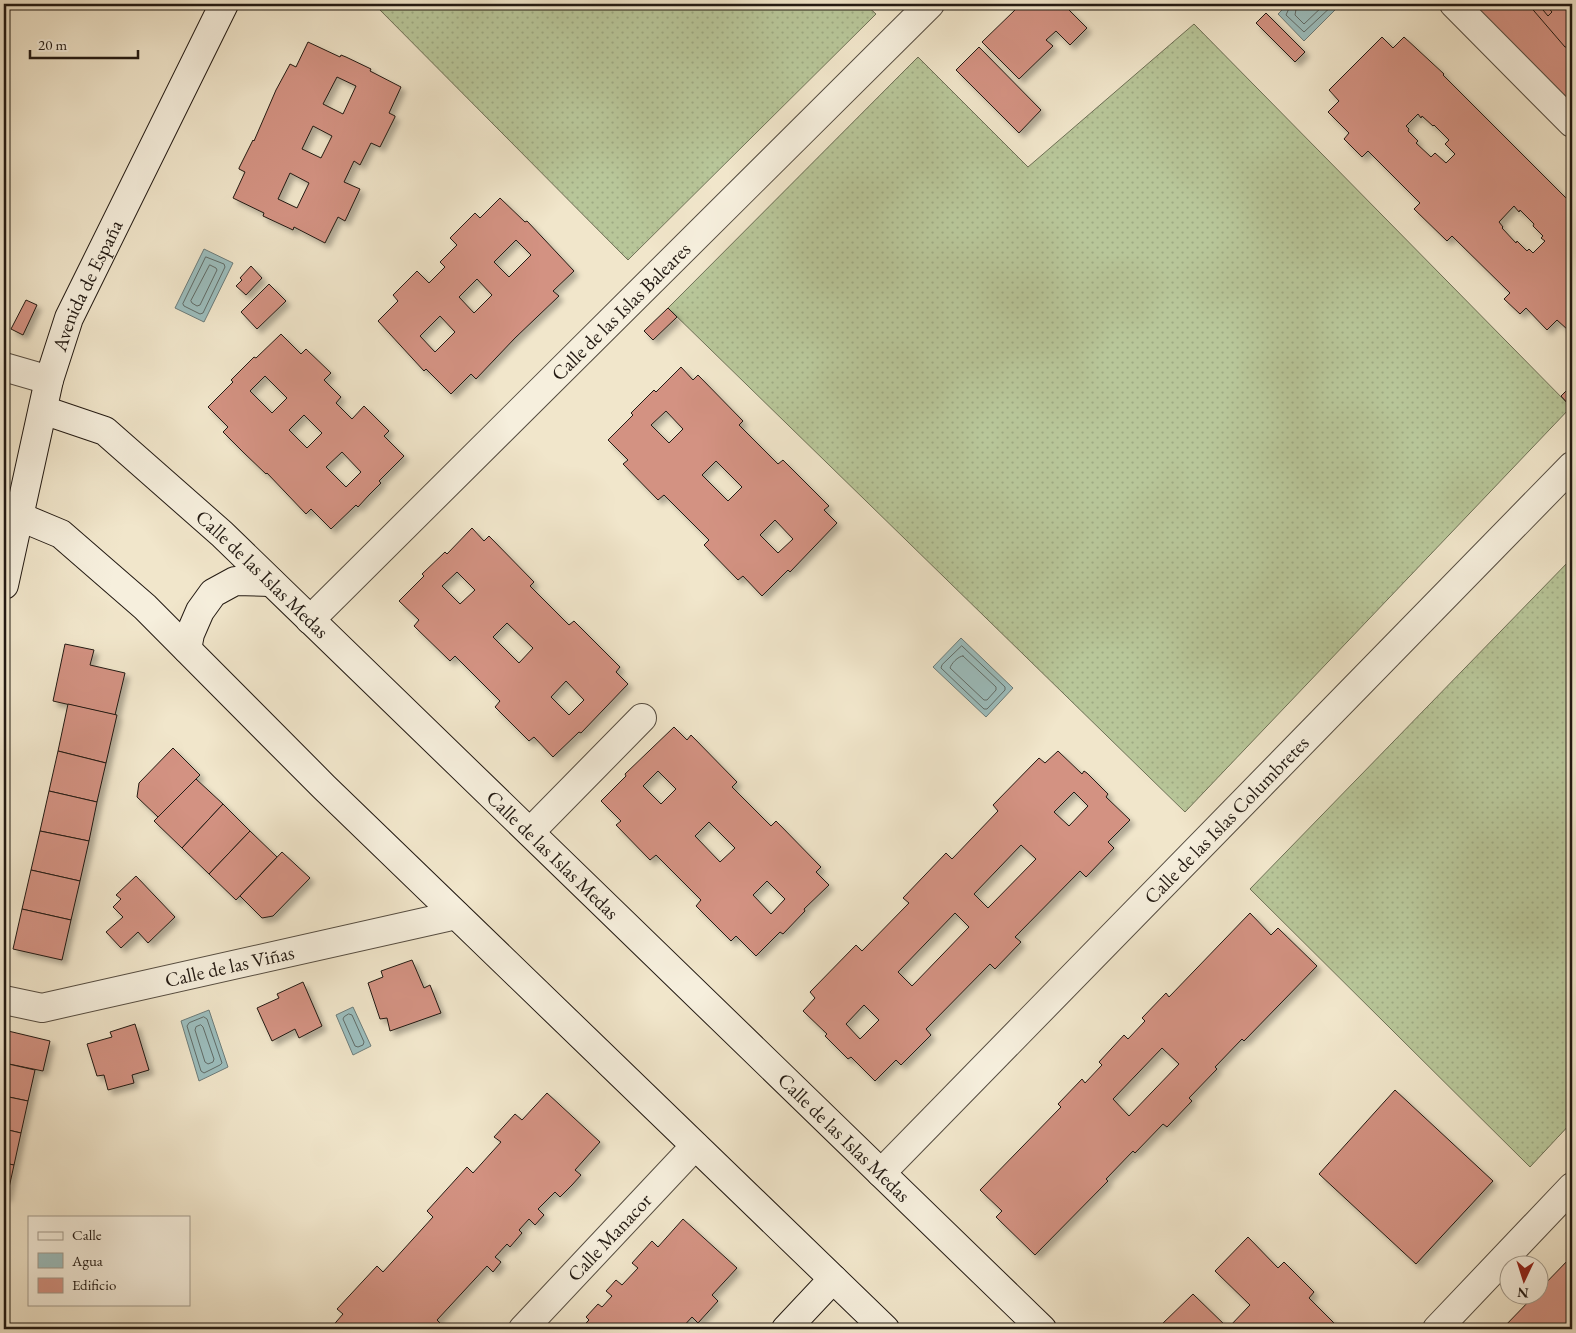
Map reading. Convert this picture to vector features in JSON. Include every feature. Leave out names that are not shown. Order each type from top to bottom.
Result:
[{"type":"street","name":"Avenida de España","points":[[4,585],[18,516],[44,410],[49,380],[69,318],[224,4]]},
{"type":"street","name":"Calle de las Islas Baleares","points":[[310,620],[930,4]]},
{"type":"street","points":[[1454,4],[1572,123]]},
{"type":"street","points":[[4,367],[49,380]]},
{"type":"street","name":"Calle de las Islas Medas","points":[[44,410],[105,431],[222,534],[1042,1329]]},
{"type":"street","name":"Calle de las Islas Columbretes","points":[[881,1173],[1572,466]]},
{"type":"street","points":[[18,516],[61,534],[145,607],[324,787],[885,1329]]},
{"type":"street","points":[[187,649],[190,634],[200,611],[213,592],[235,581],[271,582]]},
{"type":"street","points":[[530,832],[642,718]]},
{"type":"street","name":"Calle de las Viñas","points":[[4,1000],[42,1008],[456,915]]},
{"type":"street","name":"Calle Manacor","points":[[523,1329],[696,1146]]},
{"type":"street","points":[[1437,1329],[1572,1187]]},
{"type":"street","points":[[786,1329],[833,1279]]},
{"type":"green space","points":[[374,4],[865,4],[876,14],[628,260]]},
{"type":"green space","points":[[1194,24],[1571,407],[1185,812],[668,308],[918,57],[1028,167]]},
{"type":"green space","points":[[1572,558],[1572,1122],[1530,1167],[1250,889]]},
{"type":"water","points":[[1288,4],[1341,4],[1304,41],[1278,14]]},
{"type":"water","points":[[204,249],[233,263],[204,322],[175,308]]},
{"type":"water","points":[[961,638],[1013,688],[986,717],[933,667]]},
{"type":"water","points":[[353,1007],[371,1046],[353,1055],[336,1015]]},
{"type":"water","points":[[209,1010],[228,1067],[199,1081],[181,1021]]},
{"type":"building","points":[[1009,4],[1063,4],[1087,28],[1070,45],[1056,31],[1046,40],[1053,46],[1019,79],[982,42],[1015,10]]},
{"type":"building","points":[[1454,4],[1572,4],[1572,106]]},
{"type":"building","points":[[1528,4],[1538,4],[1548,16],[1552,12],[1545,4],[1572,4],[1572,48],[1565,47]]},
{"type":"building","points":[[1266,13],[1305,52],[1295,62],[1256,23]]},
{"type":"building","points":[[1382,37],[1393,48],[1404,37],[1444,74],[1572,204],[1572,326],[1568,330],[1557,320],[1547,330],[1526,308],[1520,314],[1504,299],[1510,293],[1452,236],[1447,241],[1414,209],[1420,203],[1368,151],[1362,157],[1344,139],[1349,133],[1328,112],[1339,101],[1329,90]],"holes":[[[1418,114],[1421,118],[1422,116],[1434,125],[1449,140],[1445,144],[1455,154],[1446,163],[1435,153],[1431,157],[1416,143],[1418,141],[1408,131],[1409,129],[1406,126]],[[1514,206],[1534,224],[1533,226],[1543,236],[1541,238],[1545,241],[1533,253],[1529,249],[1527,251],[1517,241],[1516,243],[1499,222]]]},
{"type":"building","points":[[308,42],[371,69],[370,71],[401,87],[389,113],[395,117],[380,147],[371,143],[360,165],[354,161],[344,182],[360,189],[345,221],[338,217],[325,243],[294,227],[293,230],[263,216],[264,213],[233,198],[245,172],[239,168],[254,141],[276,90],[290,64],[296,67]],"holes":[[[337,77],[356,86],[343,114],[323,104]],[[313,126],[332,136],[321,158],[302,149]],[[290,173],[309,183],[297,208],[278,199]]]},
{"type":"building","points":[[979,47],[1041,110],[1019,133],[956,70]]},
{"type":"building","points":[[500,198],[525,222],[527,221],[574,271],[553,291],[559,296],[476,379],[471,374],[451,394],[426,369],[424,371],[378,321],[398,301],[393,295],[417,271],[429,283],[445,267],[440,262],[457,245],[450,238],[475,213],[480,218]],"holes":[[[516,240],[531,255],[509,277],[494,262]],[[477,279],[492,295],[474,313],[459,297]],[[440,316],[455,332],[435,352],[420,336]]]},
{"type":"building","points":[[251,266],[262,278],[246,295],[236,286],[242,280],[240,278]]},
{"type":"building","points":[[269,284],[286,301],[257,329],[241,312]]},
{"type":"building","points":[[26,300],[37,305],[23,335],[11,329]]},
{"type":"building","points":[[668,308],[677,317],[653,340],[644,331]]},
{"type":"building","points":[[281,334],[301,354],[306,349],[331,373],[324,380],[341,397],[336,403],[352,419],[364,406],[389,431],[384,436],[404,456],[379,481],[381,483],[358,507],[356,505],[331,529],[311,509],[306,514],[267,473],[244,453],[223,432],[228,427],[208,407],[233,382],[231,380],[254,357],[256,358]],"holes":[[[265,376],[287,398],[272,413],[250,391]],[[304,415],[322,433],[307,448],[289,430]],[[342,452],[361,472],[346,487],[326,467]]]},
{"type":"building","points":[[681,367],[693,380],[698,375],[743,421],[739,425],[778,464],[783,460],[829,506],[824,510],[837,523],[790,572],[788,570],[762,596],[743,576],[738,580],[704,545],[709,540],[664,495],[658,500],[623,464],[628,460],[608,440],[654,390],[656,392]],"holes":[[[666,411],[683,429],[669,443],[651,425]],[[716,461],[742,487],[728,501],[702,475]],[[775,520],[793,539],[778,553],[760,535]]]},
{"type":"building","points":[[1572,385],[1572,406],[1571,407],[1561,396]]},
{"type":"building","points":[[472,528],[484,541],[489,536],[534,582],[530,586],[569,625],[574,621],[620,667],[616,672],[628,684],[581,733],[579,732],[553,757],[534,737],[529,741],[495,707],[500,701],[455,656],[450,661],[414,626],[419,620],[399,601],[424,576],[422,574],[445,552],[447,554]],"holes":[[[457,572],[475,590],[460,604],[442,586]],[[507,623],[533,648],[519,663],[493,637]],[[566,681],[584,700],[569,715],[551,697]]]},
{"type":"building","points":[[65,644],[94,650],[90,665],[125,673],[115,715],[53,701]]},
{"type":"building","points":[[68,704],[117,715],[106,763],[58,751]]},
{"type":"building","points":[[674,727],[687,740],[691,735],[737,782],[732,787],[771,826],[776,821],[821,867],[816,872],[829,885],[804,909],[805,911],[783,934],[780,932],[756,956],[736,936],[731,941],[696,906],[701,900],[656,855],[650,860],[616,825],[621,821],[601,801],[626,776],[625,774]],"holes":[[[658,771],[676,789],[661,804],[643,786]],[[709,822],[735,848],[720,862],[695,836]],[[767,881],[785,899],[771,914],[753,895]]]},
{"type":"building","points":[[173,748],[200,775],[158,817],[137,797],[139,783]]},
{"type":"building","points":[[58,751],[106,763],[97,802],[49,791]]},
{"type":"building","points":[[1058,751],[1082,774],[1084,771],[1087,773],[1108,794],[1106,797],[1130,820],[1108,842],[1114,848],[1086,877],[1080,871],[1015,937],[1021,942],[995,969],[990,964],[926,1029],[931,1035],[901,1065],[896,1060],[875,1081],[851,1057],[848,1059],[825,1036],[827,1034],[803,1011],[815,998],[810,992],[856,945],[862,951],[909,903],[903,898],[946,853],[952,859],[998,811],[993,805],[1039,758],[1045,763]],"holes":[[[1074,792],[1088,806],[1069,826],[1054,812]],[[1021,845],[1036,859],[988,908],[974,894]],[[955,913],[969,927],[912,986],[898,972]],[[864,1005],[879,1020],[860,1039],[846,1024]]]},
{"type":"building","points":[[196,779],[223,804],[182,848],[154,821]]},
{"type":"building","points":[[49,791],[97,802],[89,841],[40,831]]},
{"type":"building","points":[[223,804],[250,831],[209,874],[182,848]]},
{"type":"building","points":[[40,831],[89,841],[80,881],[31,870]]},
{"type":"building","points":[[250,831],[277,857],[236,900],[209,874]]},
{"type":"building","points":[[282,852],[310,878],[273,916],[262,918],[240,896]]},
{"type":"building","points":[[31,870],[80,881],[71,920],[22,909]]},
{"type":"building","points":[[136,876],[175,917],[148,943],[138,932],[121,948],[106,932],[123,917],[113,907],[121,899],[116,895]]},
{"type":"building","points":[[22,909],[71,920],[62,960],[13,949]]},
{"type":"building","points":[[1250,913],[1271,935],[1278,928],[1317,966],[1244,1041],[1242,1039],[1215,1067],[1217,1069],[1189,1098],[1192,1101],[1167,1127],[1163,1124],[1135,1153],[1133,1151],[1106,1179],[1108,1181],[1035,1255],[996,1217],[1002,1211],[980,1190],[1061,1107],[1058,1104],[1082,1079],[1085,1083],[1102,1065],[1099,1062],[1124,1035],[1128,1039],[1145,1021],[1142,1018],[1166,993],[1169,997]],"holes":[[[1162,1048],[1179,1064],[1129,1116],[1113,1099]]]},
{"type":"building","points":[[412,960],[424,988],[430,985],[441,1013],[390,1031],[387,1018],[380,1019],[368,983],[383,977],[381,971]]},
{"type":"building","points":[[303,982],[322,1026],[299,1038],[295,1029],[272,1041],[257,1008],[279,998],[277,994]]},
{"type":"building","points":[[135,1024],[149,1070],[132,1075],[134,1083],[108,1090],[104,1075],[97,1076],[87,1044],[112,1037],[110,1032]]},
{"type":"building","points":[[4,1030],[50,1041],[43,1071],[4,1063]]},
{"type":"building","points":[[4,1063],[35,1070],[28,1101],[4,1096]]},
{"type":"building","points":[[1395,1090],[1493,1181],[1416,1264],[1319,1174]]},
{"type":"building","points":[[547,1093],[600,1142],[575,1170],[581,1175],[572,1185],[560,1197],[555,1192],[538,1209],[544,1215],[535,1225],[529,1219],[519,1230],[522,1233],[510,1247],[507,1244],[495,1257],[501,1262],[493,1272],[487,1266],[437,1320],[443,1326],[440,1329],[330,1329],[343,1314],[337,1309],[377,1266],[383,1272],[433,1217],[427,1211],[467,1167],[473,1173],[501,1142],[494,1137],[515,1114],[522,1120]]},
{"type":"building","points":[[4,1096],[28,1101],[21,1133],[4,1129]]},
{"type":"building","points":[[4,1129],[21,1133],[14,1165],[4,1163]]},
{"type":"building","points":[[4,1163],[14,1165],[7,1197],[4,1197]]},
{"type":"building","points":[[683,1219],[737,1268],[712,1295],[718,1301],[698,1323],[692,1317],[681,1329],[580,1329],[589,1320],[586,1317],[598,1304],[602,1307],[612,1296],[606,1291],[616,1280],[622,1285],[638,1268],[632,1263],[652,1241],[658,1247]]},
{"type":"building","points":[[1248,1237],[1278,1268],[1284,1262],[1314,1292],[1309,1298],[1339,1328],[1274,1329],[1272,1327],[1269,1329],[1231,1329],[1229,1327],[1250,1305],[1215,1271]]},
{"type":"building","points":[[1572,1256],[1572,1329],[1502,1329],[1524,1306],[1548,1306],[1548,1281]]},
{"type":"building","points":[[1193,1294],[1229,1329],[1163,1329],[1160,1326]]}]
